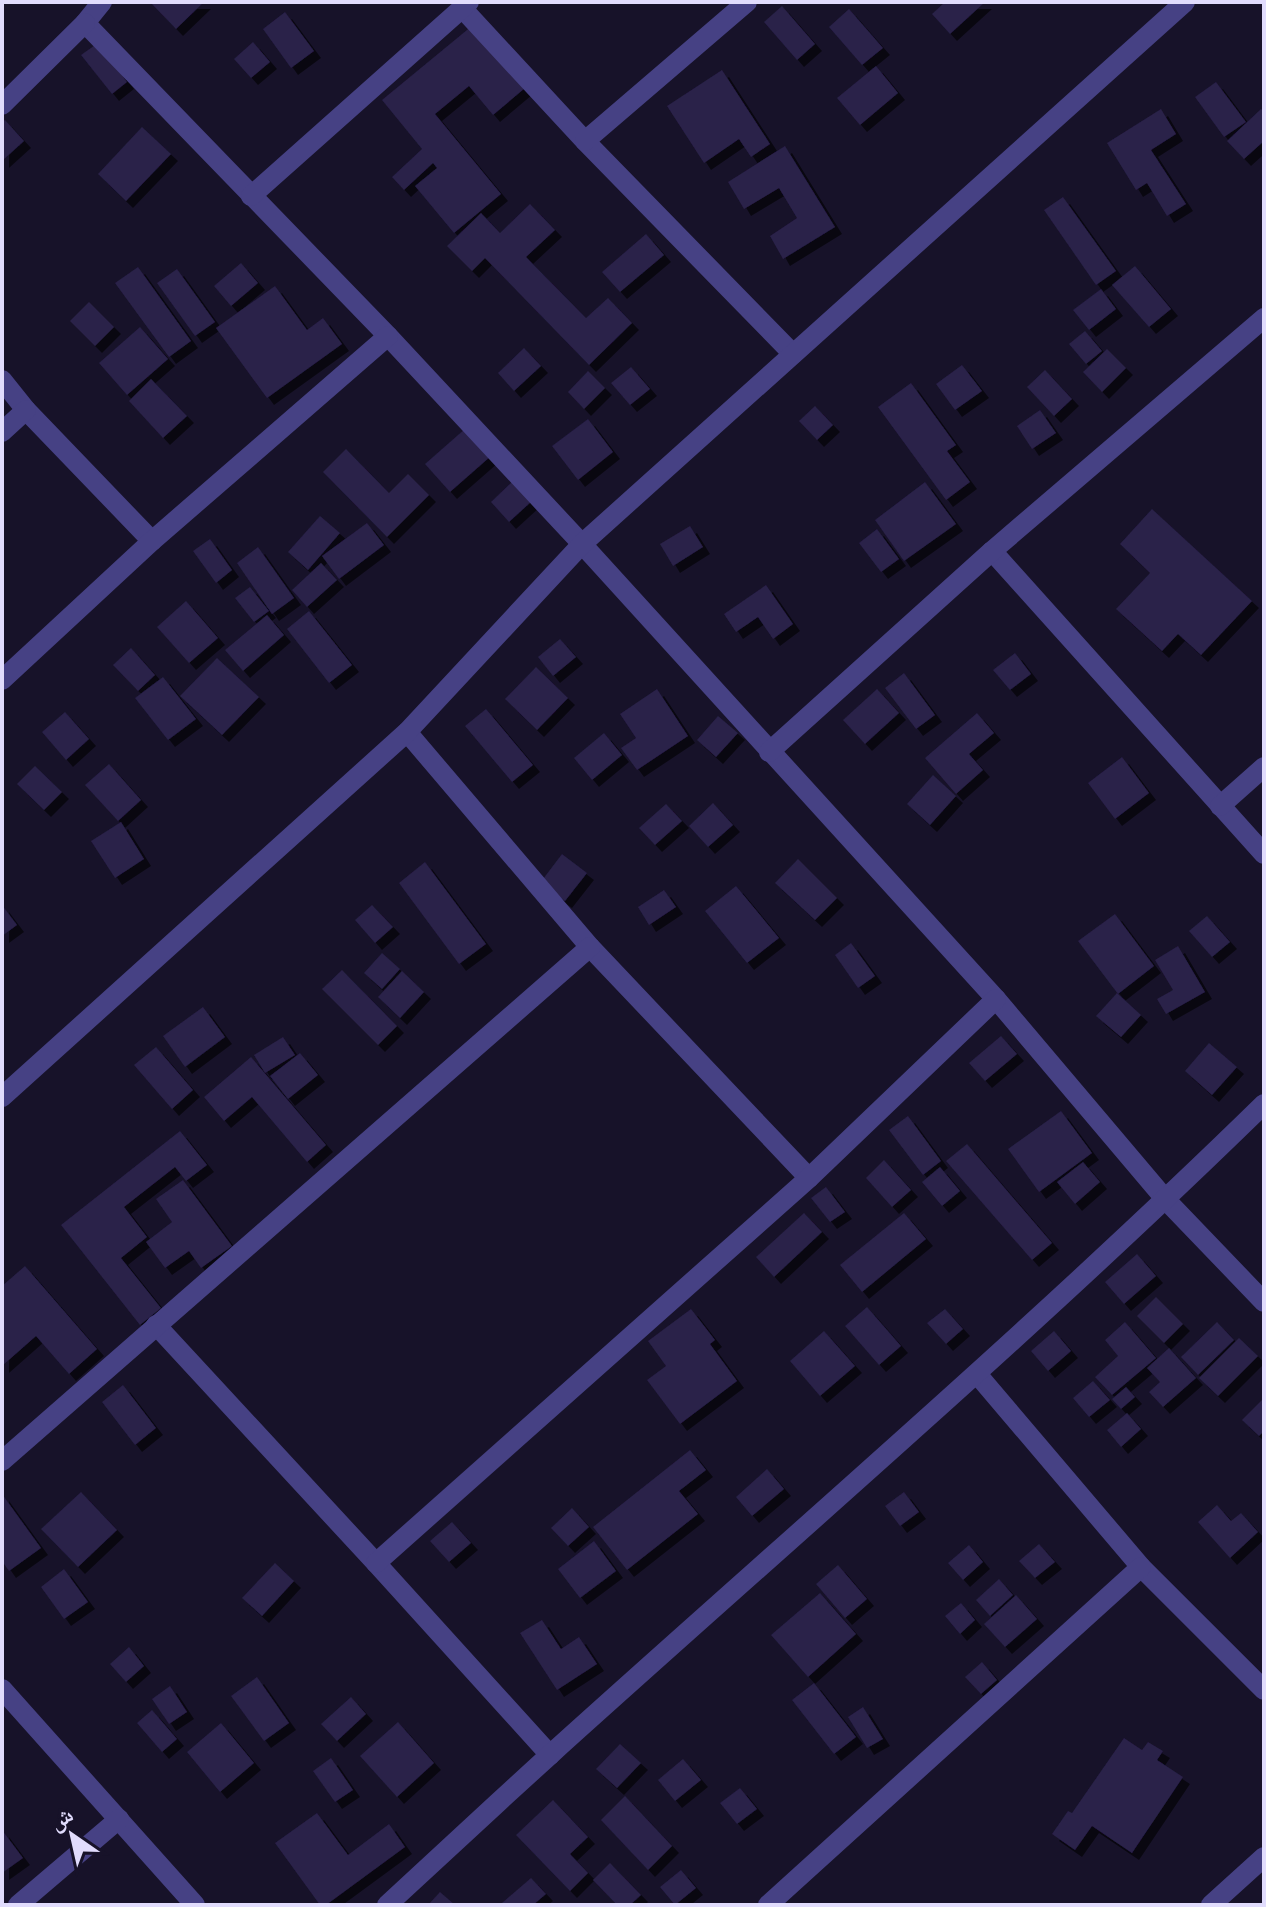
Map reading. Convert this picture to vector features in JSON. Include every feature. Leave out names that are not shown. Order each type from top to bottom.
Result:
[{"type":"street","points":[[2,105],[85,23],[102,2]]},
{"type":"street","points":[[585,141],[747,2]]},
{"type":"street","points":[[2,1097],[407,732],[582,544],[1185,2]]},
{"type":"street","points":[[251,196],[465,5],[585,141],[793,354]]},
{"type":"street","points":[[85,23],[388,336],[582,544],[996,999],[1166,1200],[1264,1302]]},
{"type":"street","points":[[769,752],[992,551],[1264,318]]},
{"type":"street","points":[[2,680],[152,541],[388,336]]},
{"type":"street","points":[[2,380],[26,410],[152,541]]},
{"type":"street","points":[[2,432],[26,410]]},
{"type":"street","points":[[992,551],[1264,854]]},
{"type":"street","points":[[407,732],[590,947],[809,1178]]},
{"type":"street","points":[[1220,806],[1264,767]]},
{"type":"street","points":[[2,1461],[590,947]]},
{"type":"street","points":[[376,1563],[809,1178],[996,999]]},
{"type":"street","points":[[387,1905],[550,1755],[977,1374],[1166,1200],[1264,1104]]},
{"type":"street","points":[[156,1325],[550,1755]]},
{"type":"street","points":[[977,1374],[1141,1567],[1264,1690]]},
{"type":"street","points":[[768,1905],[1141,1567]]},
{"type":"street","points":[[2,1689],[195,1905]]},
{"type":"street","points":[[18,1905],[119,1819]]},
{"type":"street","points":[[1211,1905],[1264,1857]]},
{"type":"building","points":[[150,2],[204,2],[176,29]]},
{"type":"building","points":[[945,2],[985,2],[950,34],[932,14]]},
{"type":"building","points":[[782,6],[815,44],[797,60],[764,22]]},
{"type":"building","points":[[849,9],[883,48],[862,65],[829,27]]},
{"type":"building","points":[[285,12],[314,51],[291,68],[263,29]]},
{"type":"building","points":[[473,25],[525,88],[493,115],[469,86],[435,114],[501,194],[454,233],[415,186],[437,168],[433,163],[404,190],[392,177],[422,149],[382,100]]},
{"type":"building","points":[[253,42],[270,62],[251,78],[234,59]]},
{"type":"building","points":[[98,43],[127,82],[112,94],[81,55]]},
{"type":"building","points":[[876,66],[898,93],[860,125],[837,98]]},
{"type":"building","points":[[722,70],[770,144],[751,157],[739,139],[704,163],[667,106]]},
{"type":"building","points":[[1216,82],[1246,122],[1224,137],[1195,97]]},
{"type":"building","points":[[1161,109],[1176,134],[1151,150],[1186,204],[1167,216],[1147,183],[1136,190],[1107,143]]},
{"type":"building","points":[[1261,109],[1264,112],[1264,141],[1244,159],[1227,141]]},
{"type":"building","points":[[5,120],[24,141],[2,161],[2,122]]},
{"type":"building","points":[[142,127],[171,154],[126,201],[98,174]]},
{"type":"building","points":[[785,146],[835,227],[783,259],[770,236],[797,218],[779,188],[744,209],[728,182]]},
{"type":"building","points":[[1063,197],[1116,271],[1096,285],[1044,210]]},
{"type":"building","points":[[530,204],[555,230],[526,257],[586,318],[608,298],[632,323],[589,365],[485,258],[472,271],[447,246],[481,213],[500,233]]},
{"type":"building","points":[[646,234],[664,255],[620,292],[602,272]]},
{"type":"building","points":[[241,263],[258,283],[231,306],[214,286]]},
{"type":"building","points":[[1135,266],[1171,309],[1149,327],[1112,285]]},
{"type":"building","points":[[138,267],[191,341],[169,357],[115,283]]},
{"type":"building","points":[[177,269],[215,322],[195,336],[157,283]]},
{"type":"building","points":[[275,286],[307,330],[323,318],[342,344],[267,398],[216,328]]},
{"type":"building","points":[[1101,289],[1116,309],[1089,330],[1073,310]]},
{"type":"building","points":[[89,302],[114,327],[95,346],[70,321]]},
{"type":"building","points":[[140,327],[168,359],[127,395],[99,363]]},
{"type":"building","points":[[1085,331],[1102,351],[1086,364],[1069,344]]},
{"type":"building","points":[[524,348],[541,366],[514,391],[498,373]]},
{"type":"building","points":[[1107,349],[1126,368],[1102,392],[1083,372]]},
{"type":"building","points":[[962,365],[982,391],[955,410],[936,384]]},
{"type":"building","points":[[631,367],[650,389],[630,405],[611,383]]},
{"type":"building","points":[[1045,370],[1072,399],[1054,416],[1027,387]]},
{"type":"building","points":[[588,371],[605,388],[584,409],[568,392]]},
{"type":"building","points":[[151,379],[187,416],[163,438],[129,401]]},
{"type":"building","points":[[911,383],[956,445],[947,451],[970,482],[946,500],[878,407]]},
{"type":"building","points":[[815,406],[833,425],[817,440],[799,421]]},
{"type":"building","points":[[1040,410],[1056,433],[1032,449],[1017,426]]},
{"type":"building","points":[[588,419],[613,452],[578,480],[552,446]]},
{"type":"building","points":[[466,428],[491,456],[450,492],[425,464]]},
{"type":"building","points":[[346,449],[389,493],[408,474],[429,495],[387,537],[323,472]]},
{"type":"building","points":[[513,481],[532,501],[509,522],[491,502]]},
{"type":"building","points":[[925,482],[956,524],[904,561],[875,520]]},
{"type":"building","points":[[1152,509],[1252,601],[1201,655],[1178,634],[1162,651],[1116,609],[1150,573],[1120,544]]},
{"type":"building","points":[[320,516],[340,533],[308,570],[288,552]]},
{"type":"building","points":[[367,523],[384,545],[339,579],[322,556]]},
{"type":"building","points":[[690,526],[703,547],[673,566],[660,544]]},
{"type":"building","points":[[877,529],[899,559],[881,572],[859,543]]},
{"type":"building","points":[[210,539],[232,570],[216,583],[193,551]]},
{"type":"building","points":[[258,547],[294,598],[272,614],[237,563]]},
{"type":"building","points":[[321,563],[337,580],[307,607],[292,590]]},
{"type":"building","points":[[766,585],[793,624],[773,639],[758,617],[736,632],[724,614]]},
{"type":"building","points":[[250,587],[269,611],[254,622],[235,598]]},
{"type":"building","points":[[186,601],[218,638],[189,663],[157,627]]},
{"type":"building","points":[[309,611],[352,665],[329,683],[287,629]]},
{"type":"building","points":[[267,615],[284,635],[243,671],[225,650]]},
{"type":"building","points":[[560,639],[576,657],[553,676],[538,657]]},
{"type":"building","points":[[131,648],[155,675],[138,691],[113,665]]},
{"type":"building","points":[[1015,653],[1031,674],[1010,690],[993,670]]},
{"type":"building","points":[[217,658],[259,697],[222,735],[180,696]]},
{"type":"building","points":[[536,667],[568,698],[537,730],[505,699]]},
{"type":"building","points":[[904,673],[935,715],[916,729],[885,688]]},
{"type":"building","points":[[163,677],[196,719],[168,740],[135,698]]},
{"type":"building","points":[[657,689],[688,736],[637,770],[621,748],[636,738],[620,714]]},
{"type":"building","points":[[877,689],[899,713],[865,744],[843,720]]},
{"type":"building","points":[[486,709],[533,765],[512,782],[465,726]]},
{"type":"building","points":[[65,712],[89,739],[66,760],[42,732]]},
{"type":"building","points":[[977,713],[994,733],[969,754],[983,770],[956,794],[925,758]]},
{"type":"building","points":[[718,716],[738,733],[716,757],[697,740]]},
{"type":"building","points":[[604,733],[622,755],[592,780],[574,758]]},
{"type":"building","points":[[1122,757],[1149,793],[1115,819],[1088,783]]},
{"type":"building","points":[[109,764],[141,800],[118,821],[85,785]]},
{"type":"building","points":[[35,766],[62,792],[44,810],[17,784]]},
{"type":"building","points":[[933,775],[956,796],[930,825],[907,804]]},
{"type":"building","points":[[713,803],[733,825],[708,847],[689,826]]},
{"type":"building","points":[[666,804],[682,821],[655,845],[639,828]]},
{"type":"building","points":[[121,822],[144,859],[115,878],[91,841]]},
{"type":"building","points":[[562,854],[587,873],[565,901],[540,883]]},
{"type":"building","points":[[798,859],[837,898],[815,920],[775,883]]},
{"type":"building","points":[[425,862],[486,944],[459,964],[399,883]]},
{"type":"building","points":[[736,886],[779,938],[747,963],[705,911]]},
{"type":"building","points":[[664,890],[676,907],[649,925],[638,907]]},
{"type":"building","points":[[2,905],[17,925],[2,936]]},
{"type":"building","points":[[372,905],[393,927],[375,943],[355,920]]},
{"type":"building","points":[[1115,914],[1154,966],[1118,994],[1078,941]]},
{"type":"building","points":[[1207,916],[1230,942],[1212,957],[1189,931]]},
{"type":"building","points":[[851,943],[875,976],[858,988],[835,955]]},
{"type":"building","points":[[1178,946],[1205,992],[1166,1014],[1157,999],[1173,990],[1155,960]]},
{"type":"building","points":[[382,953],[400,969],[382,989],[364,973]]},
{"type":"building","points":[[342,970],[397,1026],[378,1045],[322,989]]},
{"type":"building","points":[[402,971],[424,992],[400,1018],[378,997]]},
{"type":"building","points":[[1117,993],[1141,1015],[1121,1037],[1096,1016]]},
{"type":"building","points":[[203,1007],[225,1037],[185,1067],[163,1036]]},
{"type":"building","points":[[1001,1036],[1017,1054],[985,1081],[969,1063]]},
{"type":"building","points":[[283,1037],[295,1055],[265,1073],[254,1055]]},
{"type":"building","points":[[1209,1043],[1237,1067],[1212,1095],[1185,1071]]},
{"type":"building","points":[[156,1047],[193,1090],[172,1109],[134,1065]]},
{"type":"building","points":[[300,1053],[318,1075],[288,1099],[270,1076]]},
{"type":"building","points":[[251,1057],[326,1145],[307,1162],[252,1097],[224,1121],[204,1097]]},
{"type":"building","points":[[1061,1111],[1092,1153],[1039,1192],[1008,1149]]},
{"type":"building","points":[[908,1116],[941,1161],[923,1175],[889,1130]]},
{"type":"building","points":[[180,1131],[207,1165],[186,1181],[175,1167],[124,1207],[147,1237],[121,1258],[161,1308],[140,1325],[61,1225]]},
{"type":"building","points":[[967,1144],[1052,1243],[1032,1260],[946,1161]]},
{"type":"building","points":[[884,1160],[911,1190],[892,1207],[866,1178]]},
{"type":"building","points":[[1083,1162],[1100,1182],[1075,1204],[1057,1182]]},
{"type":"building","points":[[940,1167],[960,1191],[942,1206],[922,1182]]},
{"type":"building","points":[[183,1180],[232,1246],[201,1268],[189,1251],[165,1268],[146,1242],[172,1222],[156,1199]]},
{"type":"building","points":[[826,1187],[845,1212],[830,1222],[811,1198]]},
{"type":"building","points":[[804,1213],[822,1232],[774,1277],[756,1257]]},
{"type":"building","points":[[904,1213],[926,1239],[862,1292],[840,1265]]},
{"type":"building","points":[[1137,1254],[1156,1276],[1124,1304],[1105,1282]]},
{"type":"building","points":[[25,1266],[97,1349],[69,1374],[36,1336],[2,1366],[2,1286]]},
{"type":"building","points":[[1156,1297],[1183,1324],[1164,1343],[1137,1316]]},
{"type":"building","points":[[867,1307],[901,1346],[879,1365],[845,1326]]},
{"type":"building","points":[[691,1309],[715,1340],[710,1344],[737,1381],[680,1424],[647,1380],[666,1366],[648,1341]]},
{"type":"building","points":[[945,1309],[963,1329],[946,1344],[927,1323]]},
{"type":"building","points":[[1125,1322],[1156,1358],[1112,1395],[1095,1377],[1118,1356],[1105,1340]]},
{"type":"building","points":[[1217,1322],[1234,1340],[1198,1375],[1181,1357]]},
{"type":"building","points":[[824,1331],[855,1366],[820,1396],[790,1361]]},
{"type":"building","points":[[1054,1331],[1071,1351],[1048,1371],[1031,1351]]},
{"type":"building","points":[[1239,1338],[1258,1356],[1218,1396],[1199,1378]]},
{"type":"building","points":[[1169,1348],[1196,1378],[1163,1407],[1149,1392],[1160,1382],[1147,1368]]},
{"type":"building","points":[[1093,1381],[1110,1400],[1089,1417],[1073,1398]]},
{"type":"building","points":[[123,1385],[156,1428],[135,1445],[102,1402]]},
{"type":"building","points":[[1126,1387],[1135,1397],[1121,1409],[1112,1399]]},
{"type":"building","points":[[1264,1398],[1264,1431],[1259,1436],[1242,1420]]},
{"type":"building","points":[[1127,1413],[1141,1429],[1121,1447],[1107,1430]]},
{"type":"building","points":[[690,1450],[706,1470],[679,1491],[698,1514],[627,1570],[593,1527]]},
{"type":"building","points":[[767,1469],[784,1489],[752,1516],[736,1497]]},
{"type":"building","points":[[81,1492],[117,1530],[78,1567],[41,1529]]},
{"type":"building","points":[[904,1492],[919,1512],[900,1526],[885,1506]]},
{"type":"building","points":[[2,1494],[41,1548],[9,1571],[2,1561]]},
{"type":"building","points":[[1217,1505],[1231,1521],[1241,1513],[1258,1532],[1230,1558],[1198,1522]]},
{"type":"building","points":[[572,1508],[589,1527],[568,1546],[551,1528]]},
{"type":"building","points":[[452,1522],[471,1543],[449,1562],[430,1541]]},
{"type":"building","points":[[594,1541],[616,1571],[580,1598],[558,1569]]},
{"type":"building","points":[[1039,1544],[1055,1562],[1035,1578],[1019,1561]]},
{"type":"building","points":[[969,1545],[983,1562],[963,1580],[948,1563]]},
{"type":"building","points":[[275,1563],[294,1581],[262,1616],[242,1598]]},
{"type":"building","points":[[838,1565],[867,1599],[845,1618],[816,1584]]},
{"type":"building","points":[[64,1569],[88,1602],[64,1619],[41,1587]]},
{"type":"building","points":[[999,1579],[1013,1595],[990,1616],[976,1600]]},
{"type":"building","points":[[820,1593],[856,1634],[808,1677],[771,1635]]},
{"type":"building","points":[[1016,1595],[1037,1619],[1005,1647],[984,1624]]},
{"type":"building","points":[[961,1603],[975,1620],[960,1634],[945,1616]]},
{"type":"building","points":[[542,1620],[561,1649],[579,1637],[597,1664],[557,1690],[520,1633]]},
{"type":"building","points":[[129,1647],[144,1666],[126,1682],[110,1664]]},
{"type":"building","points":[[982,1662],[997,1680],[981,1694],[965,1677]]},
{"type":"building","points":[[257,1677],[289,1723],[264,1741],[231,1696]]},
{"type":"building","points":[[814,1683],[856,1737],[834,1754],[792,1700]]},
{"type":"building","points":[[170,1686],[187,1712],[169,1724],[152,1699]]},
{"type":"building","points":[[351,1697],[366,1714],[337,1741],[321,1724]]},
{"type":"building","points":[[863,1707],[883,1739],[867,1748],[848,1717]]},
{"type":"building","points":[[152,1710],[177,1739],[162,1752],[137,1723]]},
{"type":"building","points":[[398,1722],[434,1763],[397,1797],[360,1756]]},
{"type":"building","points":[[221,1723],[254,1763],[220,1792],[187,1752]]},
{"type":"building","points":[[1124,1738],[1142,1750],[1148,1742],[1163,1751],[1157,1760],[1183,1777],[1132,1853],[1092,1826],[1075,1850],[1052,1834],[1068,1811],[1072,1813]]},
{"type":"building","points":[[620,1744],[641,1763],[617,1788],[596,1769]]},
{"type":"building","points":[[331,1758],[353,1790],[335,1802],[313,1771]]},
{"type":"building","points":[[683,1759],[701,1780],[675,1801],[658,1780]]},
{"type":"building","points":[[740,1788],[757,1809],[737,1824],[720,1803]]},
{"type":"building","points":[[625,1796],[672,1846],[648,1870],[601,1820]]},
{"type":"building","points":[[553,1800],[588,1837],[570,1854],[588,1873],[570,1891],[516,1835]]},
{"type":"building","points":[[317,1813],[348,1855],[389,1824],[405,1847],[326,1905],[320,1905],[275,1843]]},
{"type":"building","points":[[2,1830],[23,1858],[2,1873]]},
{"type":"building","points":[[610,1863],[641,1895],[630,1905],[617,1905],[593,1880]]},
{"type":"building","points":[[681,1870],[696,1888],[675,1905],[660,1887]]},
{"type":"building","points":[[531,1878],[546,1894],[533,1905],[502,1903]]},
{"type":"building","points":[[440,1892],[455,1905],[428,1905]]}]
